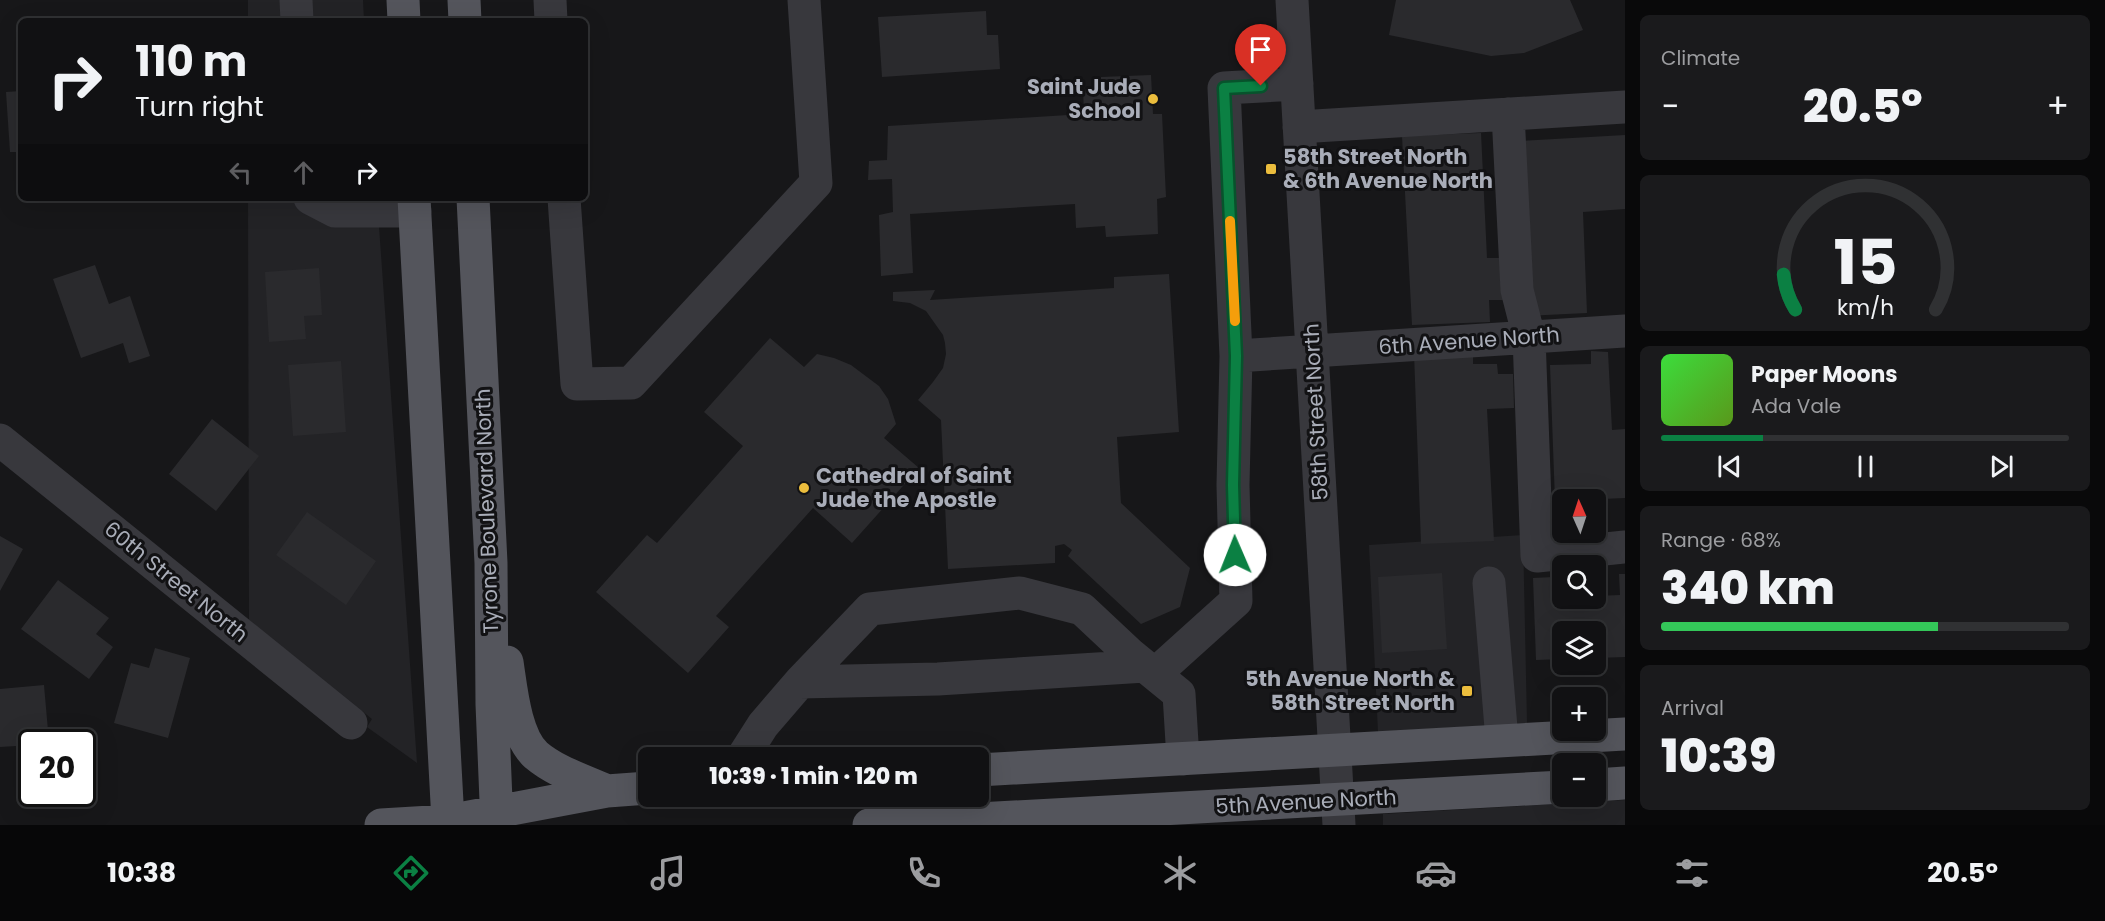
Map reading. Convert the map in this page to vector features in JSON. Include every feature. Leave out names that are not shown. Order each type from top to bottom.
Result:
[{"type":"main road","points":[[403,0],[404,18]]},
{"type":"main road","points":[[464,0],[465,18]]},
{"type":"main road","name":"Tyrone Boulevard North","points":[[473,201],[491,563],[492,704],[497,818]]},
{"type":"main road","points":[[415,205],[439,823]]},
{"type":"main road","points":[[491,563],[514,703],[522,732],[534,753],[554,768],[607,791]]},
{"type":"main road","points":[[989,769],[1625,734]]},
{"type":"main road","points":[[1606,784],[1625,783]]},
{"type":"main road","name":"5th Avenue North","points":[[869,825],[1338,813],[1552,788]]},
{"type":"main road","points":[[381,825],[497,818],[607,791],[638,789]]},
{"type":"street","points":[[296,0],[297,18]]},
{"type":"street","points":[[550,0],[551,18]]},
{"type":"street","points":[[564,201],[577,384],[631,383],[816,183],[804,0]]},
{"type":"street","name":"58th Street North","points":[[1292,0],[1338,813]]},
{"type":"street","points":[[800,681],[938,679],[1150,670],[1236,601],[1233,485],[1236,356],[1224,88],[1297,84]]},
{"type":"street","points":[[1299,127],[1625,107]]},
{"type":"street","points":[[1508,114],[1517,290],[1530,337],[1537,556],[1625,547]]},
{"type":"street","points":[[316,201],[335,211],[415,205]]},
{"type":"street","name":"6th Avenue North","points":[[1236,356],[1625,331]]},
{"type":"street","name":"60th Street North","points":[[0,441],[351,723]]},
{"type":"street","points":[[1489,583],[1502,740]]},
{"type":"street","points":[[749,747],[763,725],[800,681],[870,609],[1020,593],[1082,609],[1179,694],[1183,759]]},
{"type":"shaded area","points":[[248,0],[363,0],[364,18],[248,18]]},
{"type":"shaded area","points":[[248,201],[377,201],[417,763],[367,727],[372,719],[249,620]]},
{"type":"shaded area","points":[[1523,535],[1527,723],[1378,732],[1369,545]]},
{"type":"shaded area","points":[[1625,800],[1625,825],[1383,825],[1383,814],[1552,804],[1552,807],[1606,807],[1606,801]]},
{"type":"building","points":[[1396,0],[1570,0],[1583,30],[1524,53],[1491,56],[1389,35]]},
{"type":"building","points":[[986,11],[987,35],[998,35],[1000,69],[882,77],[878,17]]},
{"type":"building","points":[[1151,75],[1153,114],[1162,114],[1166,197],[1157,199],[1158,234],[1106,237],[1105,226],[1076,228],[1075,204],[910,214],[913,273],[881,276],[879,215],[893,212],[892,179],[868,180],[869,161],[887,160],[888,126],[1084,114],[1083,89],[1100,88],[1101,77]]},
{"type":"building","points":[[18,91],[18,152],[10,152],[6,92]]},
{"type":"building","points":[[1481,133],[1487,258],[1507,258],[1509,300],[1489,300],[1490,322],[1412,325],[1402,136]]},
{"type":"building","points":[[1625,135],[1625,209],[1583,212],[1587,313],[1525,316],[1519,141]]},
{"type":"building","points":[[95,265],[109,304],[130,296],[150,356],[129,363],[123,343],[81,358],[53,279]]},
{"type":"building","points":[[319,268],[322,315],[304,316],[306,339],[269,342],[265,272]]},
{"type":"building","points":[[1169,274],[1179,432],[1117,437],[1121,503],[1190,568],[1180,607],[1141,624],[1068,556],[1072,550],[1064,544],[1055,546],[1055,563],[948,569],[941,420],[918,400],[943,368],[946,354],[945,343],[943,335],[926,311],[910,303],[893,301],[893,292],[935,290],[930,300],[1114,288],[1114,277]]},
{"type":"building","name":"Cathedral of Saint Jude the Apostle","points":[[770,338],[804,367],[817,354],[834,358],[851,365],[879,386],[888,399],[896,424],[884,438],[919,468],[852,543],[813,508],[716,616],[729,627],[688,673],[596,592],[647,535],[657,543],[743,446],[704,412]]},
{"type":"building","points":[[1473,351],[1473,364],[1497,364],[1498,374],[1513,374],[1514,408],[1487,409],[1494,541],[1421,544],[1414,353]]},
{"type":"building","points":[[1591,351],[1608,352],[1612,430],[1625,429],[1625,498],[1606,499],[1606,489],[1555,489],[1550,365],[1591,364]]},
{"type":"building","points":[[341,361],[346,432],[293,436],[288,365]]},
{"type":"building","points":[[212,419],[259,456],[216,511],[169,474]]},
{"type":"building","points":[[307,512],[376,561],[346,605],[276,555]]},
{"type":"building","points":[[0,536],[23,549],[0,591]]},
{"type":"building","points":[[1442,573],[1447,649],[1382,653],[1378,577]]},
{"type":"building","points":[[1619,574],[1625,574],[1625,657],[1606,658],[1606,621],[1552,621],[1552,659],[1536,660],[1533,578],[1552,577],[1552,609],[1606,609],[1606,596],[1620,595]]},
{"type":"building","points":[[58,580],[109,618],[96,634],[113,647],[89,679],[21,629]]},
{"type":"building","points":[[155,648],[190,658],[168,738],[114,723],[131,663],[149,668]]},
{"type":"building","points":[[44,685],[48,729],[18,729],[18,746],[0,747],[0,689]]},
{"type":"slow traffic","points":[[1230,221],[1235,321]]},
{"type":"place","name":"Saint Jude School","points":[[1153,99]]},
{"type":"place","name":"58th Street North & 6th Avenue North","points":[[1271,169]]},
{"type":"place","name":"Cathedral of Saint Jude the Apostle","points":[[804,488]]},
{"type":"place","name":"5th Avenue North & 58th Street North","points":[[1467,691]]},
{"type":"route","points":[[1235,555],[1233,485],[1236,356],[1224,88],[1261,86]]}]
